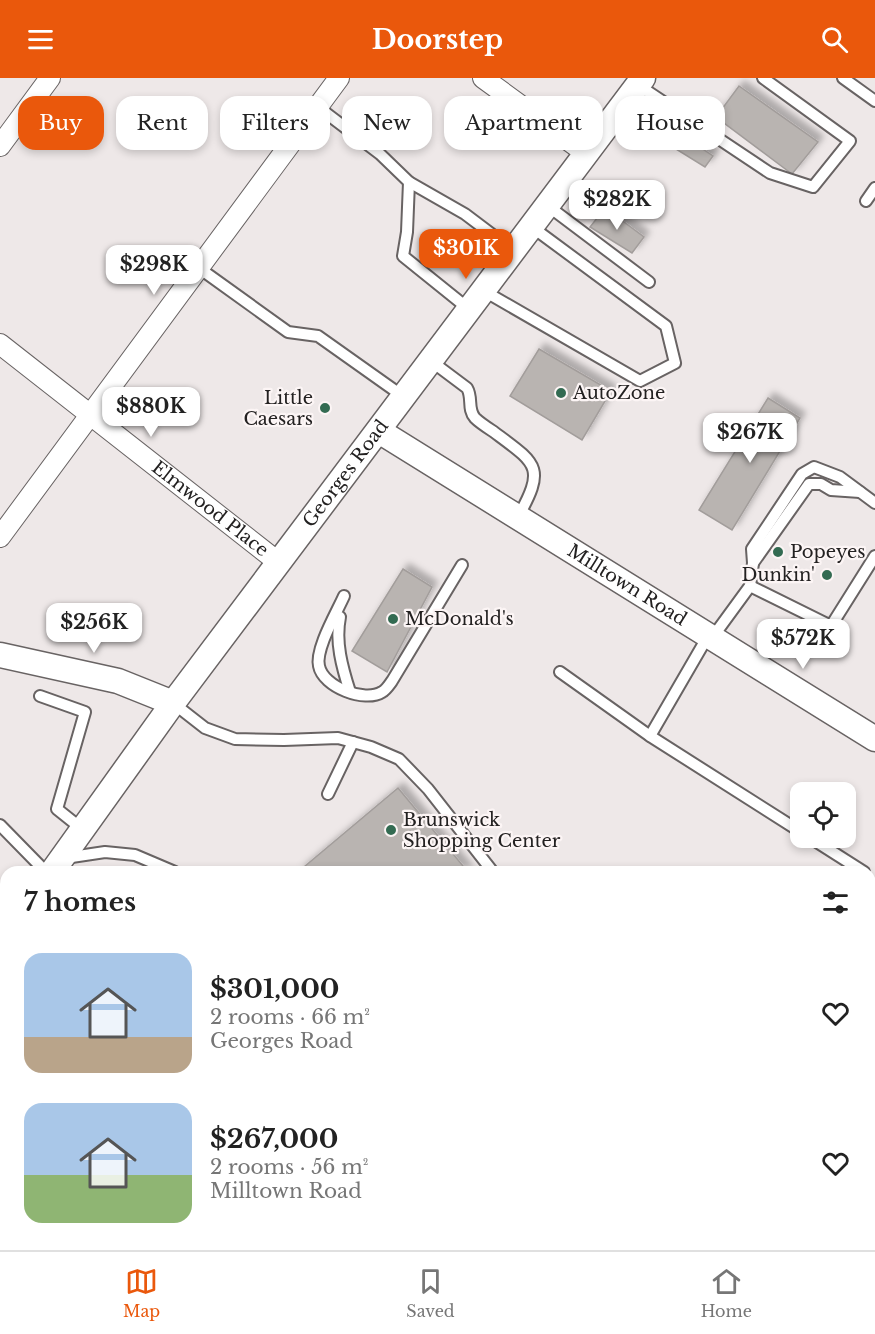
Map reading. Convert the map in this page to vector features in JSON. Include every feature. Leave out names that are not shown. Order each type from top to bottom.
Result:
[{"type":"street","points":[[0,146],[50,78]]},
{"type":"street","points":[[326,96],[339,78]]},
{"type":"street","points":[[483,78],[587,153]]},
{"type":"street","name":"Georges Road","points":[[54,866],[278,562],[379,431],[640,81]]},
{"type":"street","points":[[0,537],[286,150]]},
{"type":"street","name":"Elmwood Place","points":[[0,344],[278,562]]},
{"type":"street","name":"Milltown Road","points":[[379,431],[875,739]]},
{"type":"street","points":[[0,655],[118,681],[173,703]]},
{"type":"lane","points":[[640,81],[771,173],[813,187],[850,141],[764,78]]},
{"type":"lane","points":[[843,78],[875,101]]},
{"type":"lane","points":[[330,116],[380,154],[409,182],[465,214],[514,251]]},
{"type":"lane","points":[[409,182],[407,232],[403,256],[477,300],[640,381],[675,363],[666,326],[532,226]]},
{"type":"lane","points":[[866,201],[875,188]]},
{"type":"lane","points":[[548,206],[650,282]]},
{"type":"lane","points":[[198,268],[288,332],[318,336],[404,397]]},
{"type":"lane","points":[[431,361],[467,388],[471,394],[470,408],[475,418],[526,456],[533,469],[535,480],[532,491],[518,517]]},
{"type":"lane","points":[[650,736],[710,637],[750,586],[752,549],[802,474],[814,467],[840,477],[875,503]]},
{"type":"lane","points":[[753,563],[809,484],[860,492]]},
{"type":"lane","points":[[750,586],[831,626],[875,556]]},
{"type":"lane","points":[[350,692],[336,634],[344,596],[323,644],[318,666],[322,675],[331,684],[350,692],[370,696],[383,692],[387,687],[462,565]]},
{"type":"lane","points":[[560,672],[650,736],[790,825]]},
{"type":"lane","points":[[40,696],[85,712],[57,809],[82,829]]},
{"type":"lane","points":[[173,703],[205,728],[235,739],[338,738],[399,759],[428,789],[489,866]]},
{"type":"lane","points":[[328,794],[353,742]]},
{"type":"lane","points":[[0,825],[52,866]]},
{"type":"lane","points":[[827,848],[855,866]]},
{"type":"lane","points":[[56,866],[105,852],[135,855],[161,866]]},
{"type":"lane","points":[[143,866],[145,859]]},
{"type":"building","points":[[739,86],[818,142],[792,174],[725,124],[725,105]]},
{"type":"building","points":[[678,150],[704,150],[713,156],[705,167]]},
{"type":"building","points":[[605,208],[644,237],[632,253],[590,227]]},
{"type":"building","name":"AutoZone","points":[[539,349],[611,391],[582,440],[510,396]]},
{"type":"building","points":[[768,398],[800,418],[732,530],[699,510]]},
{"type":"building","name":"McDonald's","points":[[403,569],[432,587],[387,672],[352,651]]},
{"type":"building","name":"Brunswick Shopping Center","points":[[398,788],[463,866],[305,866]]},
{"type":"place","name":"AutoZone","points":[[561,393]]},
{"type":"place","name":"Little Caesars","points":[[325,408]]},
{"type":"place","name":"Popeyes","points":[[778,552]]},
{"type":"place","name":"Dunkin'","points":[[827,575]]},
{"type":"place","name":"McDonald's","points":[[393,619]]},
{"type":"place","name":"Brunswick Shopping Center","points":[[391,830]]}]
